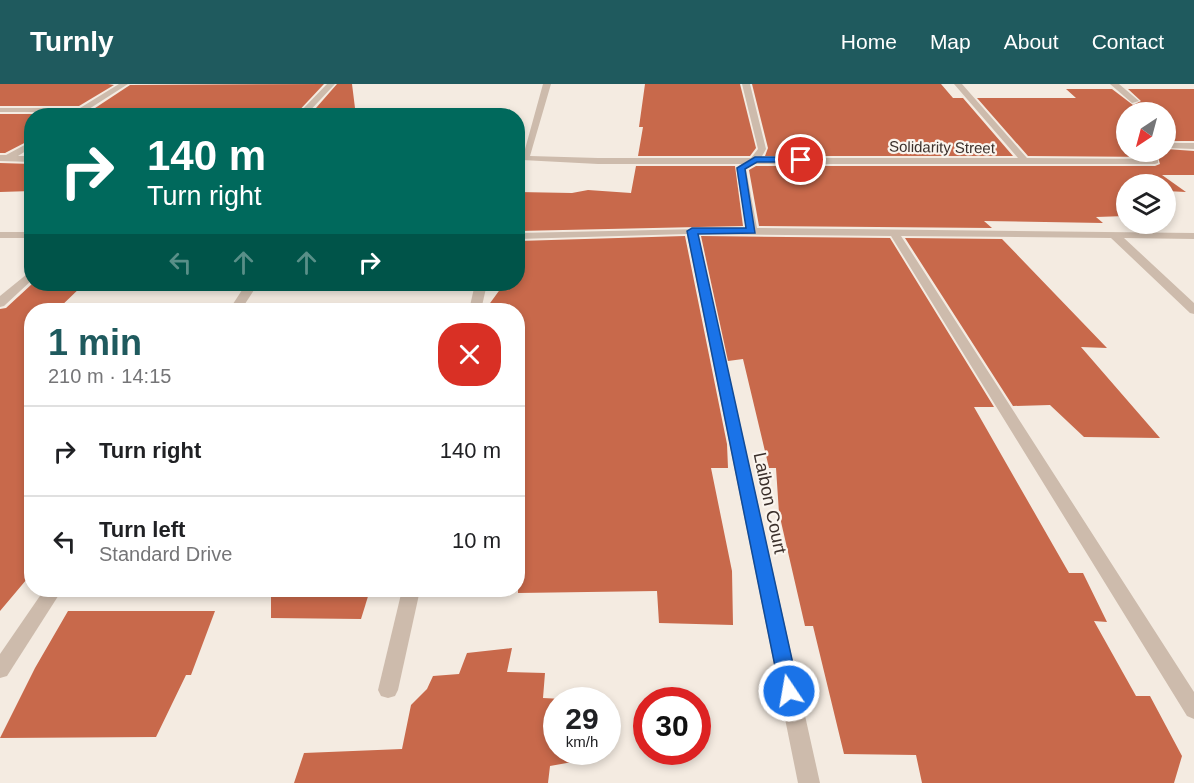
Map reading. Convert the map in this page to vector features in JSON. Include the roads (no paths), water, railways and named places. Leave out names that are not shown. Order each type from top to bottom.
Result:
[{"type":"street","points":[[85,108],[124,84]]},
{"type":"street","points":[[308,108],[331,84]]},
{"type":"street","points":[[525,147],[547,84]]},
{"type":"street","points":[[746,84],[762,149],[755,160],[741,168],[752,231]]},
{"type":"street","name":"Solidarity Street","points":[[958,84],[1025,161]]},
{"type":"street","points":[[1114,84],[1135,101]]},
{"type":"street","points":[[0,110],[24,110]]},
{"type":"street","points":[[1176,146],[1194,146]]},
{"type":"street","points":[[4,158],[24,147]]},
{"type":"street","points":[[4,158],[24,159]]},
{"type":"street","name":"Solidarity Street","points":[[525,158],[598,161],[1025,161]]},
{"type":"street","points":[[1025,161],[1116,161]]},
{"type":"street","name":"Laibon Court","points":[[692,231],[809,783]]},
{"type":"street","points":[[525,236],[752,231],[1194,236]]},
{"type":"street","points":[[894,233],[1194,710]]},
{"type":"street","points":[[1113,234],[1194,310]]},
{"type":"street","points":[[0,235],[24,235]]},
{"type":"street","points":[[0,303],[24,280]]},
{"type":"street","points":[[0,670],[47,597]]},
{"type":"street","points":[[388,690],[409,597]]}]
